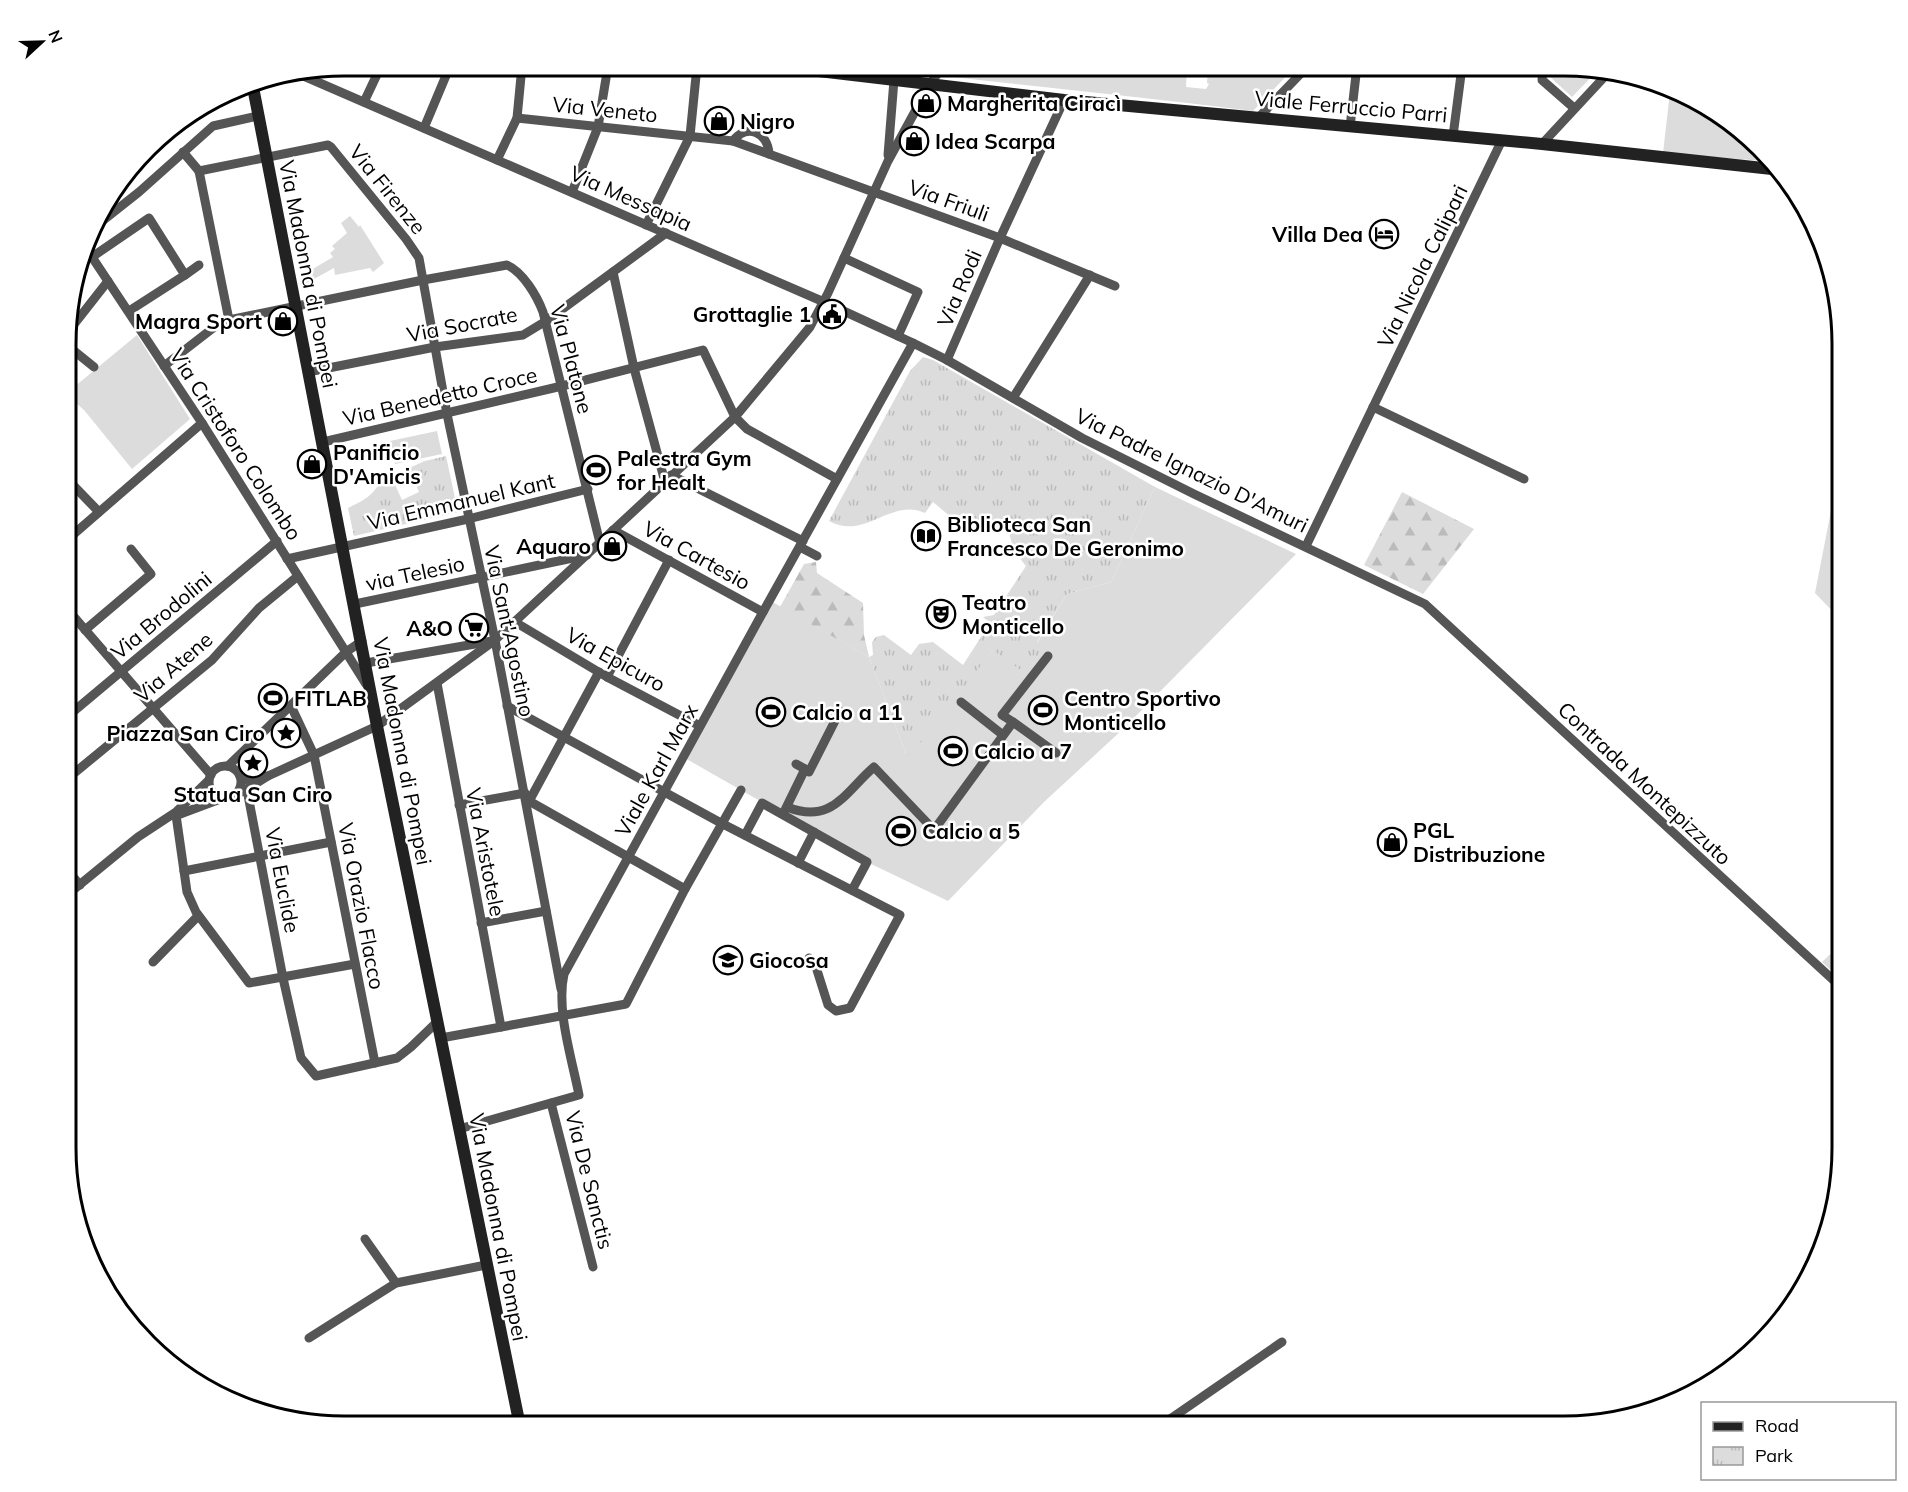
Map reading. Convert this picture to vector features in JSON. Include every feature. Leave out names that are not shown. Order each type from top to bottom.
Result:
[{"type":"street","points":[[364,102],[376,76]]},
{"type":"street","points":[[423,128],[446,76]]},
{"type":"street","points":[[497,160],[517,118],[521,76]]},
{"type":"street","points":[[572,192],[598,127],[606,76]]},
{"type":"street","points":[[646,225],[690,136],[697,76]]},
{"type":"street","name":"Viale Ferruccio Parri","points":[[870,76],[1064,100],[1502,140],[1764,167]]},
{"type":"street","points":[[888,160],[894,80],[899,76]]},
{"type":"street","points":[[76,888],[138,837],[172,817],[227,798],[268,776],[377,726],[495,640],[735,417],[810,327],[824,302],[888,160],[936,76]]},
{"type":"street","points":[[1259,117],[1298,76]]},
{"type":"street","points":[[1350,126],[1356,76]]},
{"type":"street","points":[[1453,136],[1461,76]]},
{"type":"street","points":[[1542,76],[1542,80],[1574,108]]},
{"type":"street","name":"Via Messapia","points":[[310,79],[824,302],[948,360]]},
{"type":"street","points":[[1542,144],[1602,79]]},
{"type":"street","name":"Via Madonna di Pompei","points":[[254,93],[377,726],[518,1416]]},
{"type":"street","name":"Via Rodi","points":[[948,360],[1000,238],[1064,100]]},
{"type":"street","points":[[109,216],[213,126],[258,116]]},
{"type":"street","name":"Via Veneto","points":[[517,118],[690,136]]},
{"type":"street","name":"Via Friuli","points":[[733,141],[739,133],[746,131],[760,134],[766,141],[769,154]]},
{"type":"street","name":"Via Friuli","points":[[690,136],[733,141],[1000,238],[1115,286]]},
{"type":"street","name":"Via Nicola Calipari","points":[[1306,546],[1502,140]]},
{"type":"street","name":"Via Firenze","points":[[199,171],[328,145],[406,239],[419,258],[423,280]]},
{"type":"street","points":[[183,152],[199,171],[229,320]]},
{"type":"street","points":[[93,252],[149,218],[185,275]]},
{"type":"street","name":"Via Socrate","points":[[308,372],[435,347],[523,335],[546,321],[666,233]]},
{"type":"street","name":"Via Cristoforo Colombo","points":[[92,256],[202,423],[371,691]]},
{"type":"street","points":[[844,258],[918,292],[898,336]]},
{"type":"street","name":"Via Platone","points":[[164,366],[217,325],[229,320],[507,265],[517,271],[534,294],[546,321],[600,543]]},
{"type":"street","points":[[129,311],[199,266]]},
{"type":"street","points":[[613,272],[634,368],[668,478],[801,544],[817,556]]},
{"type":"street","points":[[1013,398],[1090,275]]},
{"type":"street","name":"Via Sant'Agostino","points":[[423,280],[447,414],[527,800],[561,989]]},
{"type":"street","points":[[78,319],[108,281]]},
{"type":"street","name":"Viale Karl Marx","points":[[551,1102],[579,1095],[564,1016],[561,989],[564,974],[914,343]]},
{"type":"street","name":"Via Benedetto Croce","points":[[323,442],[447,414],[703,350],[735,417]]},
{"type":"street","points":[[76,352],[94,367]]},
{"type":"street","name":"Via Padre Ignazio D'Amuri","points":[[948,360],[1082,438],[1425,604]]},
{"type":"street","points":[[1373,407],[1524,479]]},
{"type":"street","points":[[735,417],[747,429],[837,479]]},
{"type":"street","points":[[76,531],[202,423]]},
{"type":"street","points":[[76,488],[99,512]]},
{"type":"street","name":"Via Emmanuel Kant","points":[[288,559],[468,519],[588,489]]},
{"type":"street","name":"Via Cartesio","points":[[613,530],[763,612]]},
{"type":"street","name":"Via Brodolini","points":[[76,709],[277,541]]},
{"type":"street","points":[[85,630],[151,574],[131,549]]},
{"type":"street","name":"via Telesio","points":[[355,604],[588,555]]},
{"type":"street","points":[[527,800],[669,560]]},
{"type":"street","name":"Via Atene","points":[[76,773],[212,660],[259,608],[298,576]]},
{"type":"street","name":"Contrada Montepizzuto","points":[[1425,604],[1832,979]]},
{"type":"street","name":"Via Epicuro","points":[[515,622],[603,674],[700,726]]},
{"type":"street","points":[[76,624],[85,630],[210,777],[209,785],[214,794],[227,798],[239,791],[241,786],[237,771],[228,766]]},
{"type":"street","points":[[349,655],[356,662],[495,640]]},
{"type":"street","points":[[172,817],[218,768],[228,766],[362,641]]},
{"type":"street","points":[[1048,656],[1002,714],[1056,753]]},
{"type":"street","name":"Via Aristotele","points":[[436,683],[501,1027]]},
{"type":"street","points":[[961,702],[1003,735]]},
{"type":"street","name":"Via Orazio Flacco","points":[[291,706],[314,755],[375,1063]]},
{"type":"street","points":[[507,706],[721,824],[900,915],[850,1008],[836,1011],[828,1005],[816,967],[809,958]]},
{"type":"street","points":[[796,764],[809,772],[840,711]]},
{"type":"street","points":[[785,811],[812,813],[826,810],[843,799],[873,767],[934,830],[1013,722]]},
{"type":"street","points":[[785,811],[805,769]]},
{"type":"street","points":[[240,776],[247,780],[268,776]]},
{"type":"street","name":"Via Euclide","points":[[247,789],[301,1058],[316,1076],[375,1063]]},
{"type":"street","points":[[441,1038],[626,1004],[685,889],[741,790]]},
{"type":"street","points":[[459,805],[527,800],[685,889]]},
{"type":"street","points":[[744,835],[762,803],[785,811],[814,832],[867,862],[852,890]]},
{"type":"street","points":[[172,817],[188,892],[198,916],[249,983],[355,964]]},
{"type":"street","points":[[798,863],[814,832]]},
{"type":"street","points":[[184,871],[331,842]]},
{"type":"street","points":[[76,880],[80,885]]},
{"type":"street","points":[[481,923],[546,911]]},
{"type":"street","points":[[153,962],[198,916]]},
{"type":"street","points":[[375,1063],[397,1058],[438,1021]]},
{"type":"street","points":[[459,1129],[551,1102]]},
{"type":"street","name":"Via De Sanctis","points":[[551,1102],[593,1267]]},
{"type":"street","points":[[364,1239],[396,1283]]},
{"type":"street","points":[[309,1338],[396,1283],[486,1265]]},
{"type":"street","points":[[1175,1416],[1282,1342]]},
{"type":"green space","points":[[945,76],[1187,76],[1186,87],[1206,89],[1209,84],[1207,76],[1286,76],[1253,111]]},
{"type":"green space","points":[[1549,76],[1590,78],[1572,97]]},
{"type":"green space","points":[[1669,98],[1698,112],[1727,132],[1758,161],[1663,153]]},
{"type":"green space","points":[[350,216],[359,227],[360,225],[384,263],[373,272],[370,268],[335,275],[334,268],[303,285],[301,276],[333,257],[330,253],[335,249],[332,246],[347,233],[341,223]]},
{"type":"green space","points":[[137,335],[190,419],[132,469],[76,403],[76,385]]},
{"type":"green space","points":[[923,357],[933,360],[1155,487],[1111,582],[1067,594],[1037,642],[1044,649],[1023,672],[993,650],[911,755],[906,754],[869,657],[873,655],[872,642],[876,637],[884,635],[911,655],[919,644],[933,642],[963,665],[990,623],[983,617],[994,615],[1026,566],[1014,551],[1009,533],[989,526],[958,523],[933,502],[925,513],[901,510],[854,526],[842,526],[829,521],[910,371]]},
{"type":"green space","points":[[437,431],[442,454],[395,464],[390,441]]},
{"type":"green space","points":[[446,456],[458,512],[354,536],[348,508],[368,497],[391,476],[402,500],[419,492],[409,468]]},
{"type":"green space","name":"Centro Sportivo Monticello","points":[[1155,487],[1296,554],[1122,730],[1044,802],[948,901],[867,862],[683,757],[769,600],[869,657],[906,754],[993,650],[1043,650],[1037,643],[1067,594],[1111,582]]},
{"type":"green space","points":[[1402,492],[1474,529],[1423,594],[1364,565]]},
{"type":"green space","points":[[1832,505],[1832,611],[1815,593]]},
{"type":"green space","points":[[816,562],[817,573],[863,603],[864,635],[869,657],[780,607],[804,564]]},
{"type":"green space","points":[[1832,952],[1832,971],[1822,962]]},
{"type":"place","name":"Margherita Ciracì","points":[[926,103]]},
{"type":"place","name":"Nigro","points":[[719,121]]},
{"type":"place","name":"Idea Scarpa","points":[[914,141]]},
{"type":"place","name":"Villa Dea","points":[[1384,234]]},
{"type":"place","name":"Grottaglie 1","points":[[832,314]]},
{"type":"place","name":"Magra Sport","points":[[283,321]]},
{"type":"place","name":"Panificio D'Amicis","points":[[312,464]]},
{"type":"place","name":"Palestra Gym for Healt","points":[[596,470]]},
{"type":"place","name":"Biblioteca San Francesco De Geronimo","points":[[926,536]]},
{"type":"place","name":"Aquaro","points":[[612,546]]},
{"type":"place","name":"Teatro Monticello","points":[[941,614]]},
{"type":"place","name":"A&O","points":[[474,628]]},
{"type":"place","name":"FITLAB","points":[[273,698]]},
{"type":"place","name":"Centro Sportivo Monticello","points":[[1043,710]]},
{"type":"place","name":"Calcio a 11","points":[[771,712]]},
{"type":"place","name":"Piazza San Ciro","points":[[286,733]]},
{"type":"place","name":"Calcio a 7","points":[[953,751]]},
{"type":"place","name":"Statua San Ciro","points":[[253,763]]},
{"type":"place","name":"Calcio a 5","points":[[901,831]]},
{"type":"place","name":"PGL Distribuzione","points":[[1392,842]]},
{"type":"place","name":"Giocosa","points":[[728,960]]}]
